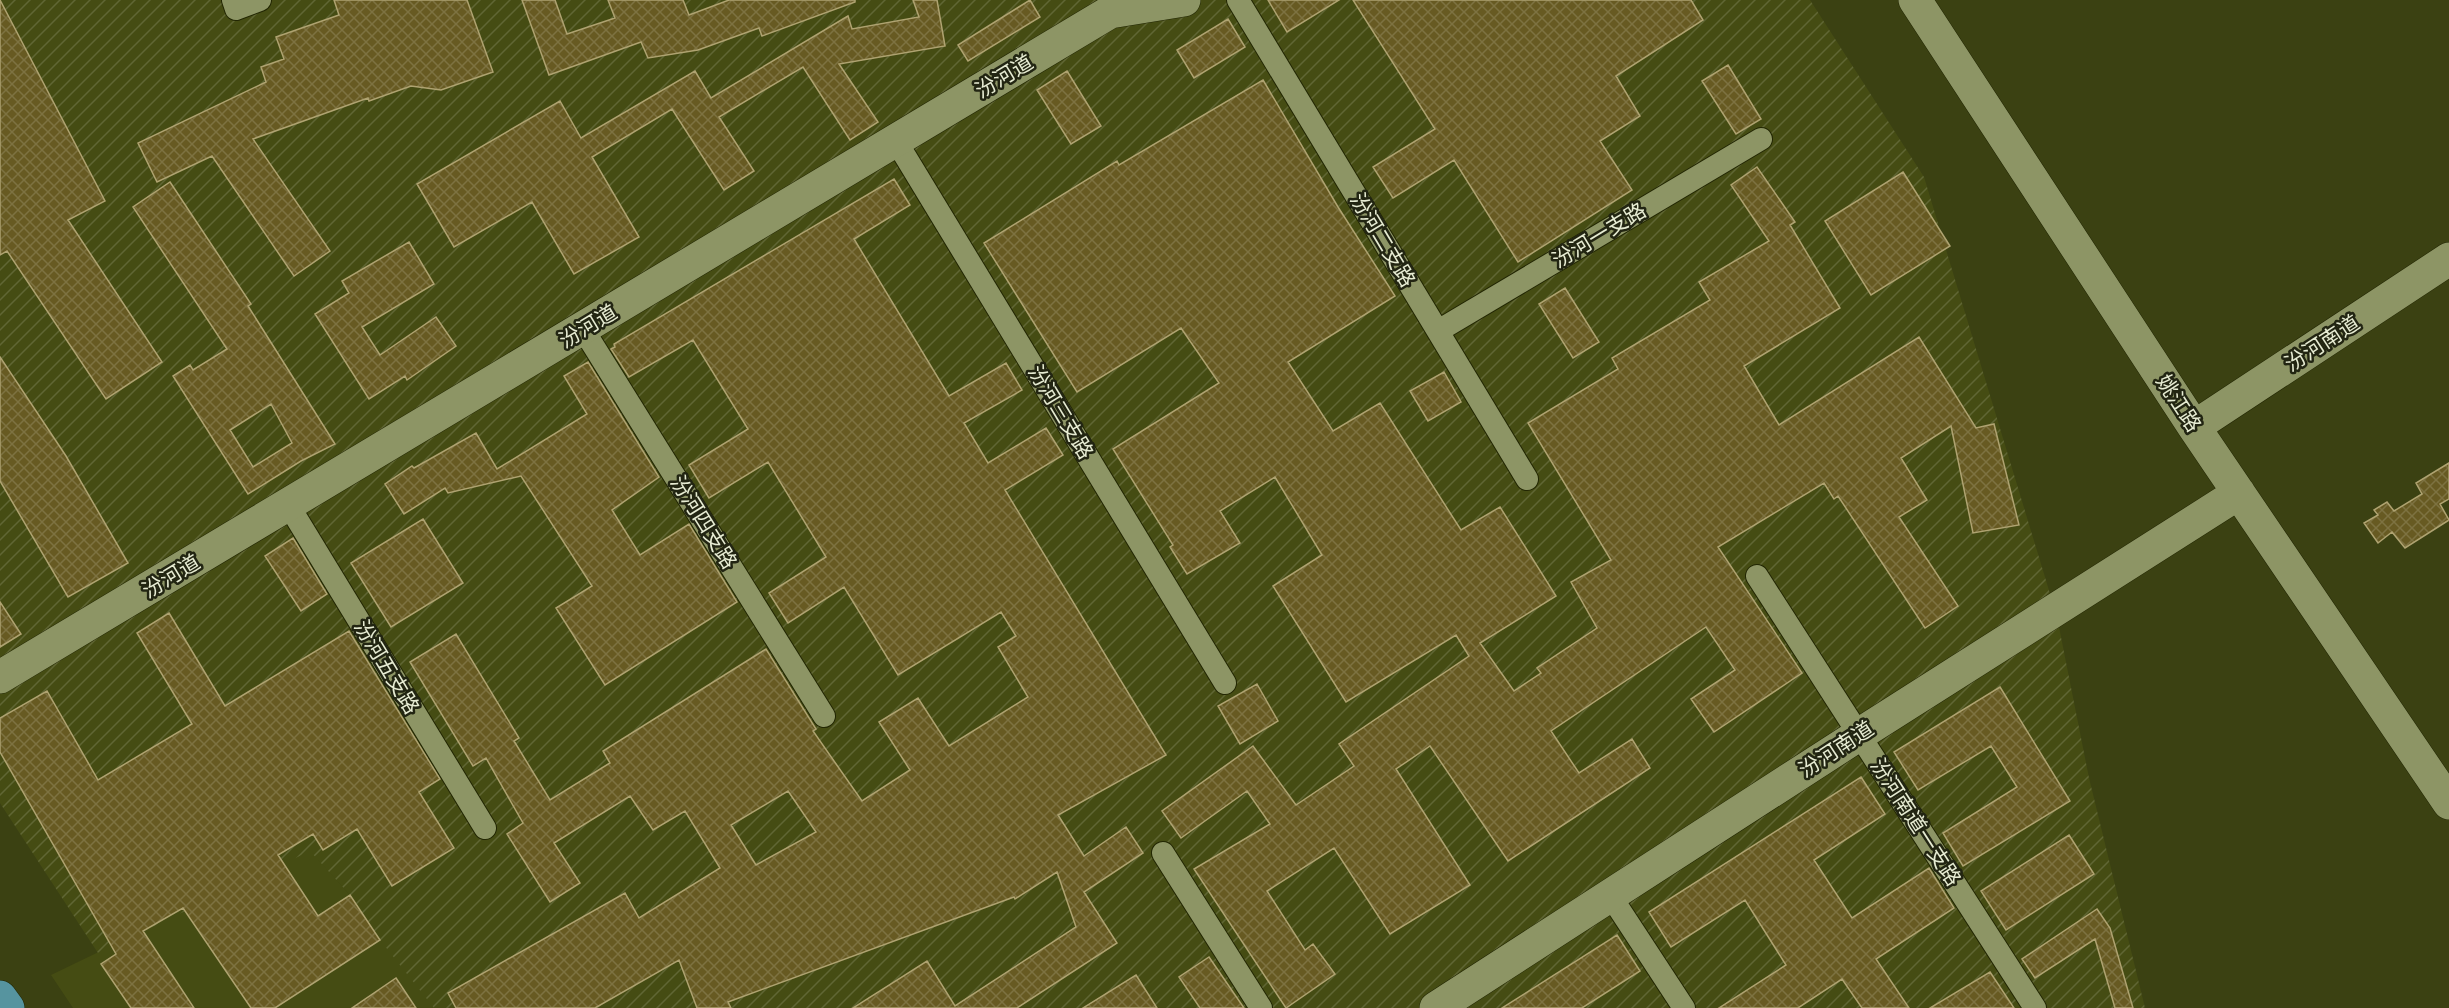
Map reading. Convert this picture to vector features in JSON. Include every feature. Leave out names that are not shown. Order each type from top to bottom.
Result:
[{"type":"main road","points":[[0,997],[8,1008]]},
{"type":"street","points":[[234,4],[260,0]]},
{"type":"street","name":"汾河道","points":[[0,677],[289,506],[1110,12],[1184,0]]},
{"type":"street","name":"汾河二支路","points":[[1238,0],[1527,479]]},
{"type":"street","name":"姚江路","points":[[1915,0],[2194,427],[2449,803]]},
{"type":"street","name":"汾河一支路","points":[[1438,331],[1761,139]]},
{"type":"street","name":"汾河三支路","points":[[896,141],[1225,683]]},
{"type":"street","name":"汾河南道","points":[[2194,427],[2449,259]]},
{"type":"street","name":"汾河四支路","points":[[583,329],[824,716]]},
{"type":"street","name":"汾河南道","points":[[1436,1008],[2239,493]]},
{"type":"street","name":"汾河五支路","points":[[289,506],[485,828]]},
{"type":"street","name":"汾河南道一支路","points":[[1757,576],[2035,1008]]},
{"type":"street","points":[[1162,853],[1261,1008]]},
{"type":"street","points":[[1610,895],[1684,1008]]},
{"type":"shaded area","points":[[0,0],[1810,0],[1924,177],[2057,617],[2089,778],[2145,1008],[434,1008],[380,940],[350,895],[310,851],[98,953],[0,803]]},
{"type":"shaded area","points":[[310,850],[350,895],[436,1008],[73,1008],[51,975]]},
{"type":"building","points":[[0,0],[105,201],[68,220],[162,362],[106,399],[7,251],[0,255]]},
{"type":"building","points":[[334,0],[467,0],[493,72],[441,90],[411,86],[369,101],[368,98],[253,139],[330,251],[294,276],[212,156],[157,182],[138,143],[266,82],[261,67],[284,59],[276,37],[339,15]]},
{"type":"building","points":[[522,0],[555,0],[567,34],[615,18],[608,0],[683,0],[689,15],[729,0],[855,0],[855,2],[762,36],[759,28],[698,50],[648,58],[641,42],[549,75]]},
{"type":"building","points":[[913,0],[937,0],[945,46],[839,64],[878,122],[850,140],[803,67],[719,117],[754,171],[724,190],[672,109],[592,157],[639,237],[574,274],[532,202],[454,247],[417,184],[560,101],[581,138],[695,71],[711,98],[848,16],[852,29],[919,17]]},
{"type":"building","points":[[1030,0],[1040,17],[968,61],[958,45]]},
{"type":"building","points":[[1268,0],[1339,0],[1287,32]]},
{"type":"building","points":[[1353,0],[1691,0],[1703,20],[1616,76],[1640,116],[1600,141],[1632,190],[1518,262],[1454,160],[1393,198],[1373,167],[1435,129]]},
{"type":"building","points":[[1228,19],[1245,47],[1194,78],[1177,50]]},
{"type":"building","points":[[1728,65],[1761,119],[1736,134],[1702,81]]},
{"type":"building","points":[[1067,71],[1101,126],[1071,144],[1037,90]]},
{"type":"building","points":[[1263,80],[1338,207],[1395,296],[1288,362],[1333,431],[1380,403],[1461,530],[1500,507],[1556,596],[1480,643],[1514,691],[1541,673],[1537,668],[1597,628],[1571,582],[1611,560],[1528,423],[1618,369],[1612,358],[1710,300],[1699,282],[1769,241],[1731,185],[1757,167],[1795,222],[1790,225],[1840,308],[1744,366],[1779,425],[1919,337],[1976,428],[1994,424],[2019,525],[1973,533],[1951,426],[1901,458],[1927,500],[1899,517],[1958,606],[1925,628],[1838,496],[1834,499],[1824,483],[1718,547],[1802,673],[1714,732],[1691,699],[1735,670],[1706,627],[1551,731],[1579,773],[1632,739],[1650,768],[1508,861],[1430,746],[1396,769],[1470,885],[1390,934],[1334,848],[1267,891],[1305,950],[1313,944],[1335,974],[1286,1008],[1194,869],[1270,824],[1247,791],[1181,838],[1162,811],[1253,746],[1296,805],[1354,766],[1339,744],[1469,656],[1456,635],[1346,702],[1273,586],[1322,555],[1275,477],[1220,511],[1240,543],[1187,574],[1170,547],[1173,545],[1113,449],[1219,383],[1181,328],[1077,392],[984,243],[1117,161],[1119,165]]},
{"type":"building","points":[[1903,172],[1950,246],[1871,295],[1825,221]]},
{"type":"building","points":[[894,179],[910,205],[854,239],[949,396],[1006,363],[1022,390],[964,423],[988,463],[1046,428],[1063,455],[1005,490],[1166,755],[1058,815],[1084,856],[1126,827],[1143,853],[1084,892],[1117,943],[1017,1008],[853,1008],[927,961],[955,1006],[1076,927],[1057,872],[1015,899],[1014,897],[728,1002],[731,1008],[697,1008],[679,960],[595,1008],[456,1008],[448,993],[625,893],[639,918],[720,868],[685,811],[653,830],[630,796],[554,843],[580,883],[550,902],[507,834],[523,823],[486,758],[473,766],[410,662],[456,634],[519,738],[514,741],[550,800],[610,763],[603,751],[766,649],[816,729],[813,731],[862,801],[910,770],[879,722],[918,698],[949,746],[1028,697],[998,647],[1016,636],[1001,612],[898,675],[844,587],[788,623],[769,593],[826,557],[768,462],[709,498],[689,465],[748,429],[693,340],[629,377],[611,349],[615,347],[614,344]],"holes":[[[788,791],[816,832],[756,865],[731,825]]]},
{"type":"building","points":[[170,182],[251,304],[248,306],[335,444],[301,461],[248,494],[173,376],[190,365],[193,370],[227,349],[133,207]],"holes":[[[271,404],[292,443],[253,467],[230,430]]]},
{"type":"building","points":[[409,242],[434,284],[362,327],[380,355],[436,317],[456,346],[407,380],[405,376],[369,399],[315,314],[349,293],[342,281]]},
{"type":"building","points":[[1565,288],[1599,342],[1573,358],[1539,304]]},
{"type":"building","points":[[0,357],[66,456],[128,563],[68,597],[0,481]]},
{"type":"building","points":[[588,362],[659,477],[612,510],[640,555],[689,524],[737,602],[605,685],[556,608],[592,586],[521,476],[448,493],[445,488],[404,514],[385,484],[412,466],[414,468],[476,433],[497,469],[587,414],[564,376]]},
{"type":"building","points":[[1444,372],[1461,402],[1428,421],[1410,391]]},
{"type":"building","points":[[2449,463],[2449,499],[2440,504],[2449,520],[2405,548],[2392,532],[2378,543],[2364,523],[2378,515],[2374,510],[2387,502],[2394,511],[2422,494],[2416,483]]},
{"type":"building","points":[[423,519],[463,583],[391,627],[351,563]]},
{"type":"building","points":[[293,538],[327,594],[301,611],[265,556]]},
{"type":"building","points":[[0,602],[21,634],[0,647]]},
{"type":"building","points":[[169,613],[225,706],[349,631],[440,779],[419,792],[454,848],[392,886],[357,829],[323,850],[313,834],[278,855],[318,916],[350,895],[380,940],[275,1008],[251,1008],[183,908],[143,931],[194,1008],[131,1008],[101,964],[116,954],[0,752],[0,718],[47,691],[98,780],[192,724],[137,633]]},
{"type":"building","points":[[1257,684],[1278,721],[1240,744],[1218,706]]},
{"type":"building","points":[[2000,687],[2070,801],[1963,866],[1943,833],[2017,787],[1991,746],[1918,790],[1894,752]]},
{"type":"building","points":[[1861,777],[1885,814],[1814,860],[1852,918],[1929,868],[1954,908],[1876,959],[1909,1008],[1862,1008],[1842,979],[1798,1008],[1719,1008],[1786,965],[1745,900],[1671,947],[1649,912]]},
{"type":"building","points":[[2069,835],[2094,874],[2006,930],[1981,891]]},
{"type":"building","points":[[2097,909],[2110,928],[2133,1008],[2115,1008],[2095,939],[2035,978],[2022,959]]},
{"type":"building","points":[[1617,935],[1640,971],[1582,1008],[1502,1008]]},
{"type":"building","points":[[1209,957],[1244,1008],[1200,1008],[1179,977]]},
{"type":"building","points":[[1990,972],[2014,1008],[1930,1008]]},
{"type":"building","points":[[1136,975],[1157,1008],[1083,1008]]},
{"type":"building","points":[[396,978],[416,1008],[352,1008]]}]
